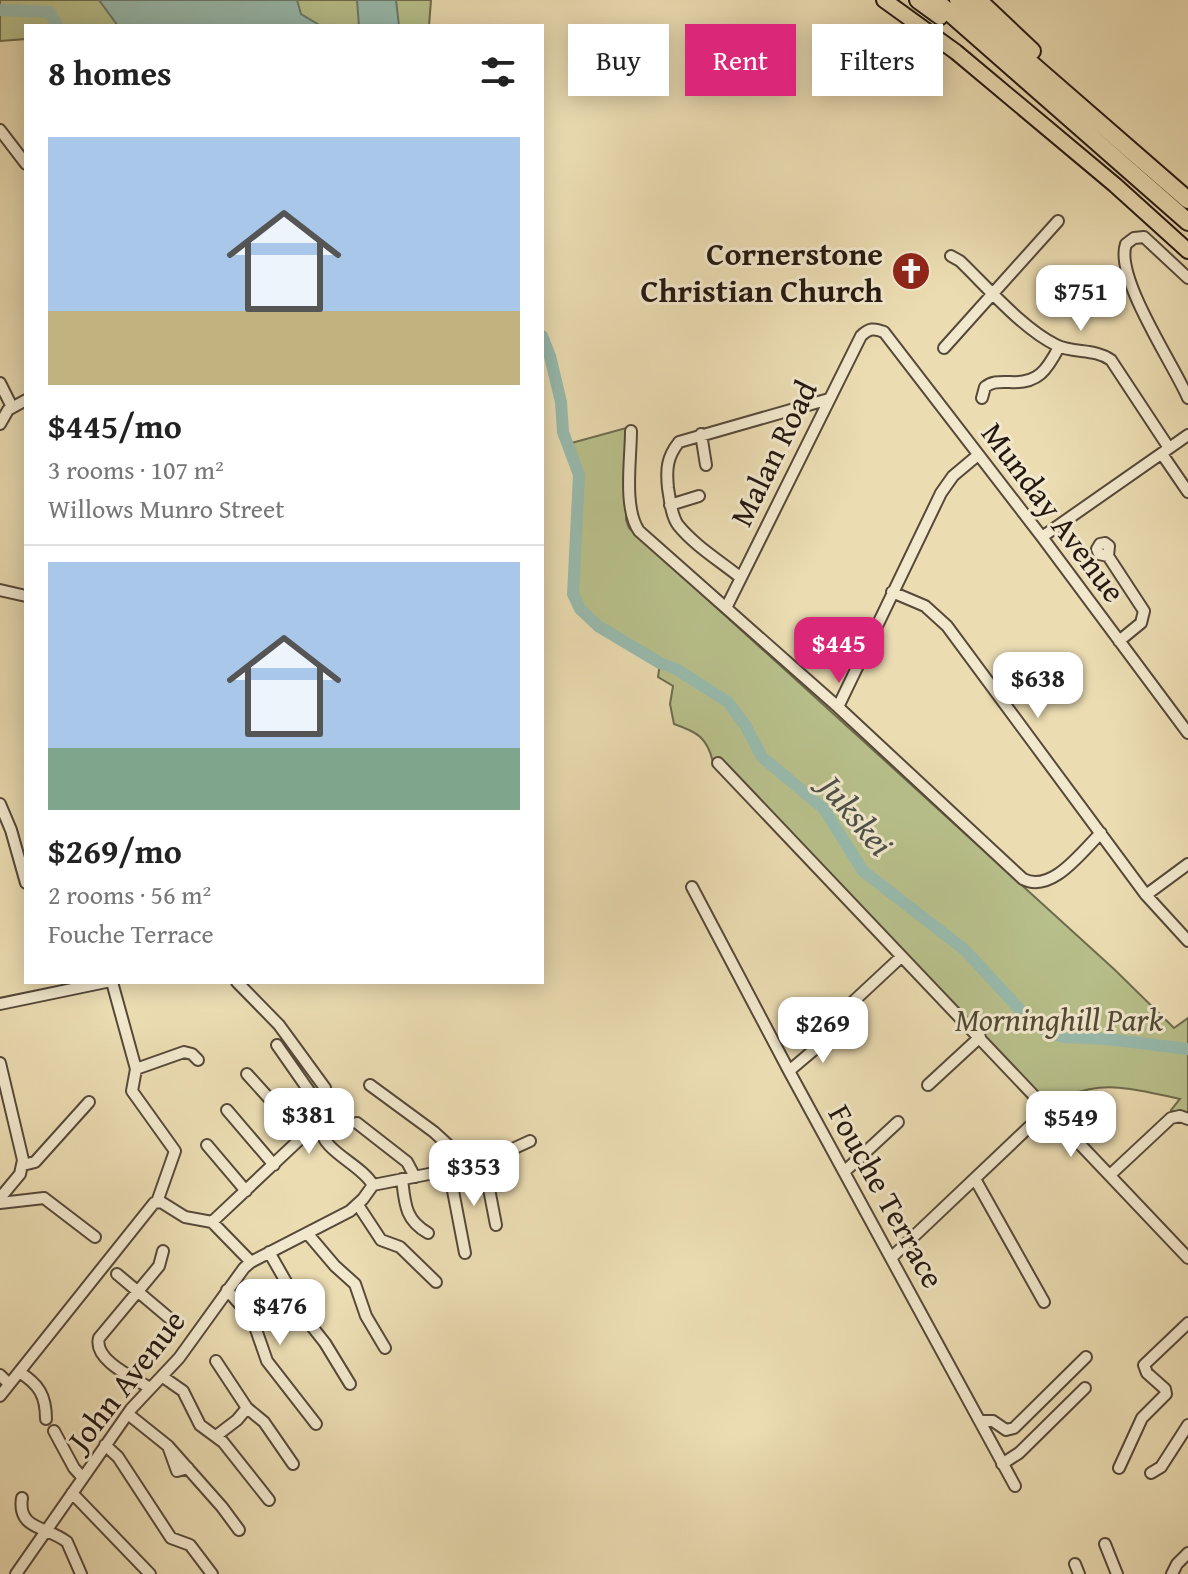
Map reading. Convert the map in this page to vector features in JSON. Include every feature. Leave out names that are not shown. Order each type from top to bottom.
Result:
[{"type":"highway","points":[[918,0],[1025,80]]},
{"type":"highway","points":[[935,0],[1188,222]]},
{"type":"highway","points":[[958,0],[1188,200]]},
{"type":"highway","points":[[981,0],[1086,100],[1136,154]]},
{"type":"main road","points":[[884,0],[956,52],[1115,185],[1188,251]]},
{"type":"street","points":[[0,130],[24,161]]},
{"type":"street","points":[[944,348],[1058,221]]},
{"type":"street","points":[[1188,278],[1144,237],[1134,238],[1126,244],[1124,259],[1137,302],[1188,398]]},
{"type":"street","points":[[951,256],[1035,331],[1059,347],[1099,353],[1111,360],[1188,492]]},
{"type":"street","name":"Malan Road","points":[[726,608],[861,336],[875,328]]},
{"type":"street","name":"Munday Avenue","points":[[875,328],[884,332],[1188,733]]},
{"type":"street","points":[[982,398],[985,387],[992,383],[1036,379],[1049,366],[1059,347]]},
{"type":"street","points":[[0,383],[12,407]]},
{"type":"street","points":[[741,578],[677,523],[670,505],[667,476],[669,455],[679,442],[701,434],[829,399]]},
{"type":"street","points":[[0,424],[12,407],[24,401]]},
{"type":"street","points":[[631,431],[630,508],[633,522],[645,537],[838,707],[1029,882],[1050,881],[1101,833]]},
{"type":"street","points":[[701,434],[706,465]]},
{"type":"street","points":[[1042,537],[1188,435]]},
{"type":"street","points":[[838,707],[945,487],[978,455]]},
{"type":"street","points":[[670,505],[699,496]]},
{"type":"street","points":[[1108,556],[1144,611],[1141,623],[1119,641]]},
{"type":"street","points":[[0,590],[24,596]]},
{"type":"street","points":[[892,592],[925,606],[941,619],[1146,895],[1188,941]]},
{"type":"street","points":[[718,763],[1188,1258]]},
{"type":"street","points":[[0,804],[24,876]]},
{"type":"street","points":[[1146,895],[1188,864]]},
{"type":"street","name":"Fouche Terrace","points":[[692,887],[1015,1486]]},
{"type":"street","points":[[842,1012],[901,957]]},
{"type":"street","points":[[0,1396],[157,1202],[175,1151],[132,1091],[136,1069],[113,984]]},
{"type":"street","points":[[239,984],[279,1025],[325,1088],[328,1107],[320,1122],[320,1132],[329,1145],[362,1171],[373,1185],[484,1163],[530,1141]]},
{"type":"street","points":[[0,1004],[66,985]]},
{"type":"street","points":[[789,1071],[835,1032]]},
{"type":"street","points":[[928,1085],[980,1037]]},
{"type":"street","points":[[277,1045],[314,1098],[311,1108],[295,1127]]},
{"type":"street","points":[[136,1069],[177,1053],[192,1054],[198,1060]]},
{"type":"street","points":[[0,1063],[21,1145],[23,1165],[20,1174],[0,1200]]},
{"type":"street","points":[[212,1222],[298,1143],[295,1127],[247,1074]]},
{"type":"street","points":[[370,1085],[434,1132],[471,1166]]},
{"type":"street","points":[[23,1165],[35,1162],[89,1102]]},
{"type":"street","points":[[227,1110],[274,1165]]},
{"type":"street","points":[[891,1258],[1047,1110]]},
{"type":"street","points":[[1110,1175],[1171,1118],[1180,1116],[1188,1119]]},
{"type":"street","points":[[844,1172],[898,1122]]},
{"type":"street","points":[[357,1123],[407,1162],[415,1177]]},
{"type":"street","points":[[207,1145],[246,1191]]},
{"type":"street","points":[[484,1163],[496,1225]]},
{"type":"street","points":[[449,1170],[465,1253]]},
{"type":"street","points":[[402,1179],[407,1213],[414,1223],[428,1233]]},
{"type":"street","points":[[975,1179],[1044,1302]]},
{"type":"street","name":"John Avenue","points":[[16,1574],[128,1414],[163,1377],[251,1262],[344,1215],[358,1205],[373,1185]]},
{"type":"street","points":[[0,1200],[44,1198],[95,1237]]},
{"type":"street","points":[[157,1202],[185,1217],[212,1222],[251,1262]]},
{"type":"street","points":[[358,1205],[381,1240],[400,1247],[436,1282]]},
{"type":"street","points":[[307,1233],[335,1266],[354,1282],[366,1316],[385,1348]]},
{"type":"street","points":[[150,1388],[107,1359],[97,1343],[159,1266],[163,1251]]},
{"type":"street","points":[[269,1252],[310,1324],[350,1384]]},
{"type":"street","points":[[117,1274],[168,1317]]},
{"type":"street","points":[[227,1290],[252,1318],[267,1361],[316,1424]]},
{"type":"street","points":[[1119,1468],[1141,1421],[1166,1394],[1165,1389],[1147,1373],[1144,1365],[1188,1323]]},
{"type":"street","points":[[980,1421],[993,1421],[1011,1430],[1086,1357]]},
{"type":"street","points":[[216,1361],[247,1408],[264,1422],[293,1464]]},
{"type":"street","points":[[19,1372],[41,1391],[46,1404],[46,1419]]},
{"type":"street","points":[[0,1375],[9,1384]]},
{"type":"street","points":[[163,1377],[183,1391],[198,1422],[223,1442],[269,1500]]},
{"type":"street","points":[[1002,1464],[1019,1453],[1085,1388]]},
{"type":"street","points":[[216,1436],[247,1408]]},
{"type":"street","points":[[128,1414],[168,1446],[176,1470],[188,1468],[239,1530]]},
{"type":"street","points":[[1151,1473],[1161,1467],[1188,1425]]},
{"type":"street","points":[[54,1431],[74,1468],[83,1478]]},
{"type":"street","points":[[105,1445],[118,1457],[171,1538],[190,1545],[212,1574]]},
{"type":"street","points":[[72,1493],[150,1574]]},
{"type":"street","points":[[22,1498],[20,1508],[23,1517],[67,1542],[81,1574]]},
{"type":"street","points":[[1105,1544],[1117,1574]]},
{"type":"street","points":[[1172,1574],[1188,1553]]},
{"type":"green space","points":[[0,0],[431,0],[429,24],[24,24],[24,39],[0,41]]},
{"type":"green space","name":"Morninghill Park","points":[[626,428],[626,520],[629,528],[1115,970],[1174,1028],[1188,1018],[1188,1123],[1171,1110],[1180,1099],[1112,1087],[1072,1095],[1048,1116],[713,762],[708,747],[700,737],[674,724],[670,704],[673,686],[658,677],[660,663],[599,627],[580,607],[573,594],[579,475],[568,444]]},
{"type":"shaded area","points":[[99,0],[297,0],[301,14],[318,24],[117,24]]},
{"type":"shaded area","points":[[357,0],[396,0],[399,24],[359,24]]},
{"type":"waterway","name":"Jukskei","points":[[0,10],[50,12],[56,24]]},
{"type":"waterway","name":"Jukskei","points":[[544,341],[561,402],[563,432],[579,475],[573,594],[580,609],[598,626],[728,702],[762,757],[824,809],[863,871],[965,950],[1032,1023],[1051,1034],[1064,1037],[1188,1049]]},
{"type":"place","name":"Cornerstone Christian Church","points":[[911,271]]}]
